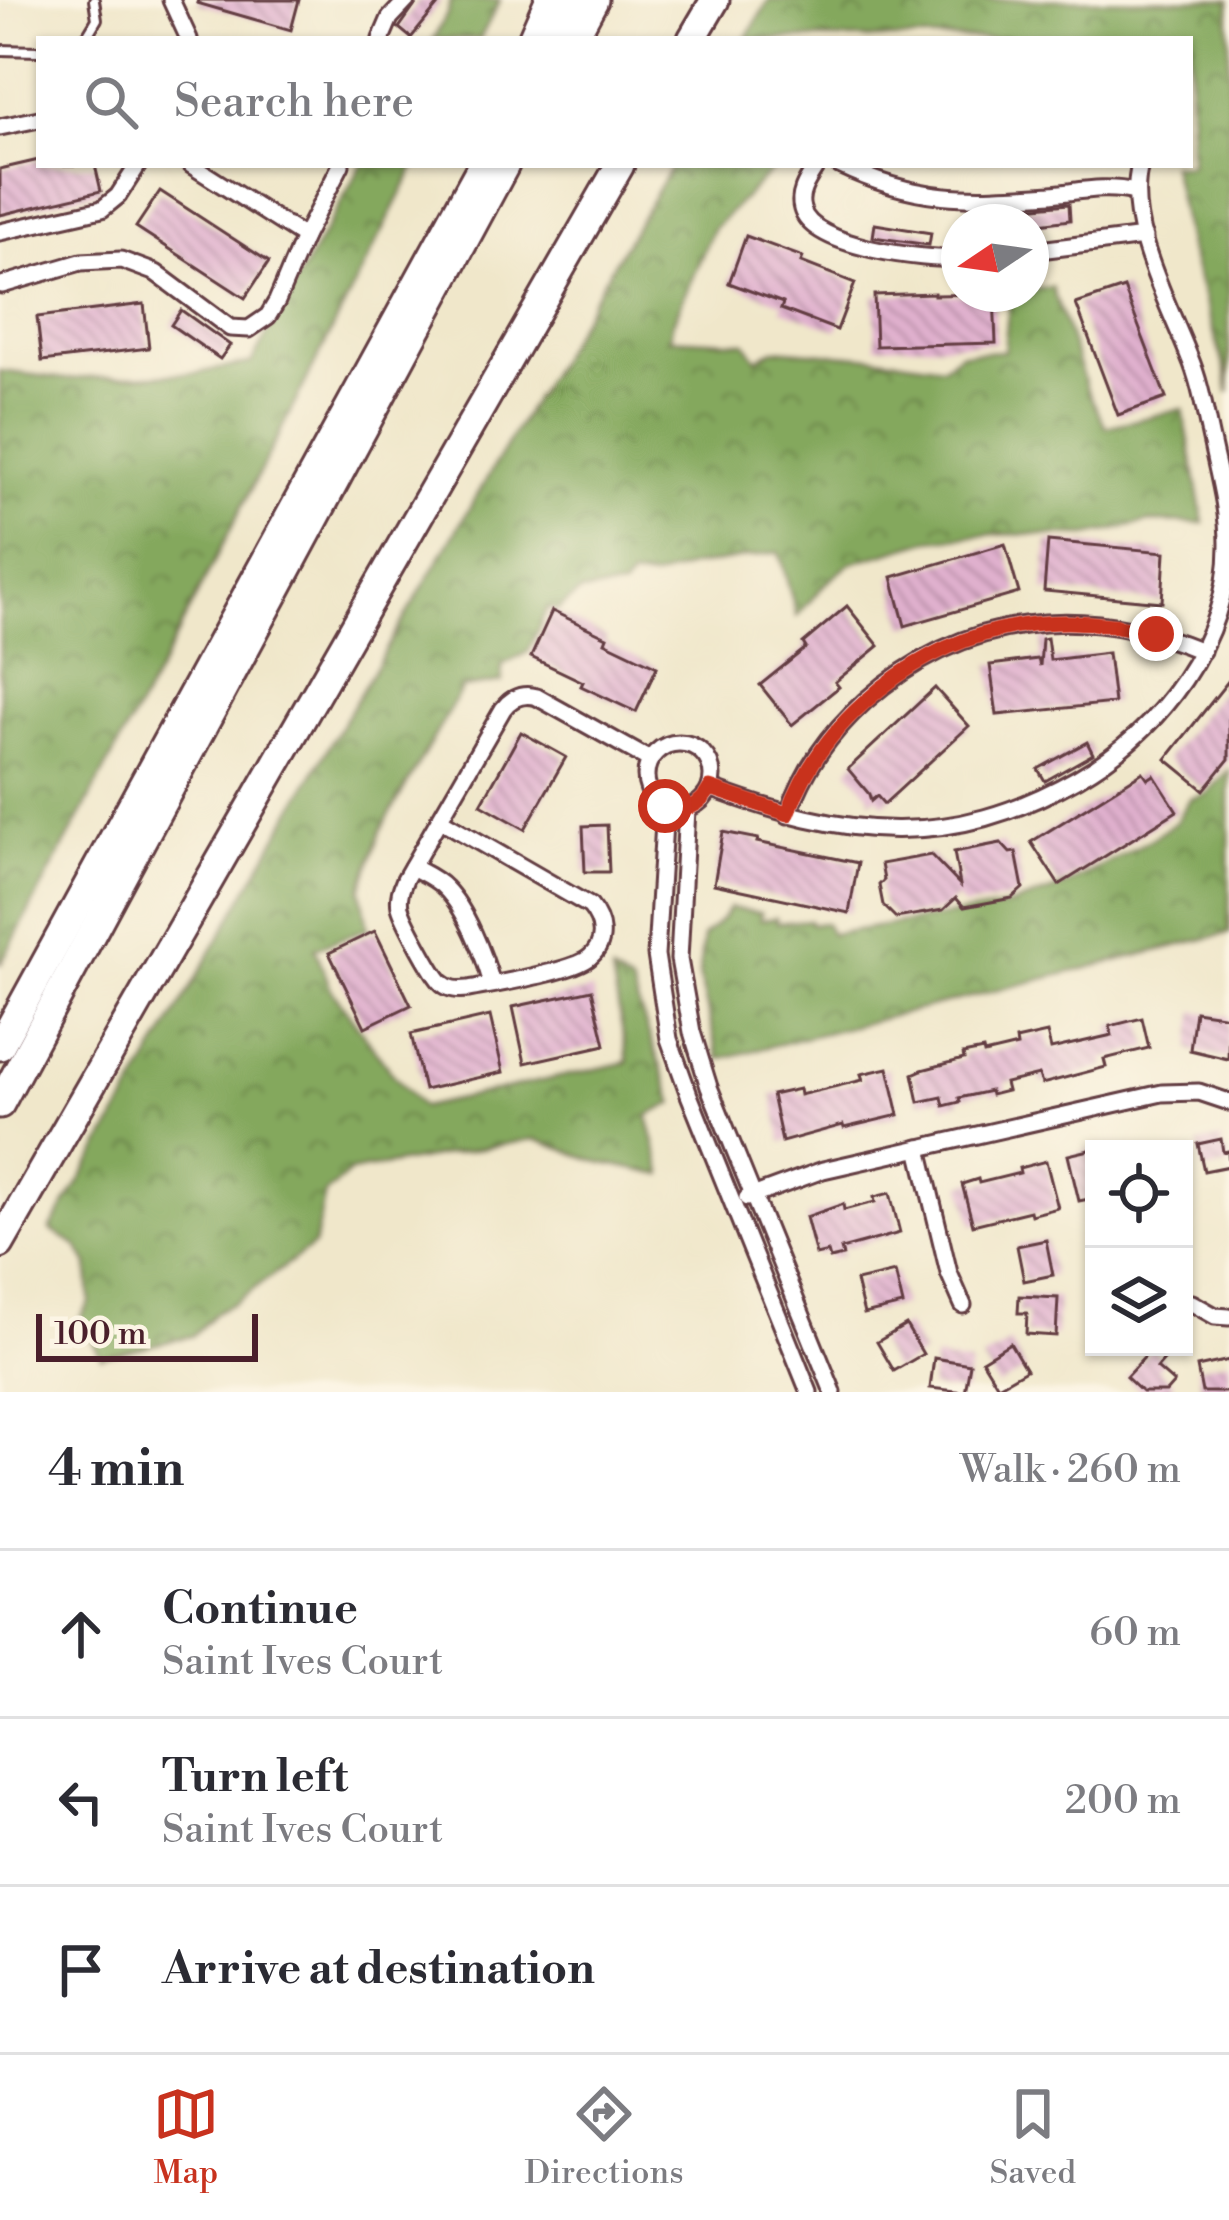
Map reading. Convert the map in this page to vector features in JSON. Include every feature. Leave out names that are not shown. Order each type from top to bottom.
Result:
[{"type":"highway","points":[[533,36],[549,0]]},
{"type":"highway","points":[[552,36],[572,0]]},
{"type":"highway","points":[[575,36],[594,0]]},
{"type":"highway","points":[[694,36],[715,0]]},
{"type":"highway","points":[[0,1046],[480,168]]},
{"type":"highway","points":[[0,1104],[504,168]]},
{"type":"highway","points":[[0,1244],[618,168]]},
{"type":"street","points":[[171,0],[188,36]]},
{"type":"street","points":[[382,36],[406,0]]},
{"type":"street","points":[[0,128],[36,120]]},
{"type":"street","points":[[0,232],[102,209],[118,196],[136,168]]},
{"type":"street","points":[[196,168],[304,237]]},
{"type":"street","points":[[2,285],[81,262],[121,260],[156,273],[230,328],[255,326],[277,301],[339,168]]},
{"type":"street","points":[[815,168],[800,202],[811,223],[885,252],[941,259]]},
{"type":"street","points":[[846,168],[889,187],[942,197],[1110,187],[1135,192]]},
{"type":"street","points":[[710,788],[788,814],[845,826],[920,829],[981,820],[1032,802],[1114,754],[1179,687],[1202,652],[1216,617],[1226,577],[1228,541],[1196,374],[1144,237],[1135,192],[1139,168]]},
{"type":"street","points":[[1049,249],[1144,237]]},
{"type":"street","points":[[788,814],[817,754],[847,719],[904,669],[946,648],[1015,626],[1078,621],[1142,631],[1202,652]]},
{"type":"street","points":[[439,819],[584,902],[599,920],[600,941],[589,958],[577,965],[457,990],[437,978],[400,909],[400,892],[439,819],[510,701],[537,697],[650,760]]},
{"type":"street","points":[[668,745],[692,746],[710,762],[710,788],[702,801],[687,808],[665,806],[648,787],[650,760],[668,745]]},
{"type":"street","points":[[665,806],[656,955],[669,1039],[809,1392]]},
{"type":"street","points":[[687,808],[680,974],[692,1032],[709,1087],[833,1392]]},
{"type":"street","points":[[412,867],[449,892],[478,942],[492,984]]},
{"type":"street","points":[[658,901],[681,904]]},
{"type":"street","points":[[669,1039],[692,1032]]},
{"type":"street","points":[[733,1204],[824,1170],[1162,1094],[1199,1092],[1229,1102]]},
{"type":"street","points":[[919,1148],[947,1266],[963,1305]]},
{"type":"street","points":[[1193,1304],[1215,1316],[1229,1317]]},
{"type":"street","points":[[797,1361],[817,1353]]},
{"type":"lane","points":[[87,36],[98,19],[94,0]]},
{"type":"lane","points":[[0,50],[36,51]]},
{"type":"green space","points":[[451,0],[500,0],[482,36],[435,36]]},
{"type":"green space","points":[[769,0],[1229,0],[1229,393],[1188,247],[1172,168],[1193,168],[1193,36],[748,36]]},
{"type":"green space","points":[[360,168],[414,168],[160,668],[0,965],[0,371],[66,379],[197,373],[251,363]]},
{"type":"green space","points":[[670,168],[774,168],[713,229],[670,338],[745,342],[757,359],[774,349],[943,366],[960,353],[1004,351],[1008,312],[1049,312],[1052,287],[1087,390],[1106,427],[1183,409],[1204,523],[1150,522],[1087,536],[995,534],[929,540],[851,563],[797,616],[779,552],[689,567],[655,578],[631,578],[622,588],[580,592],[558,610],[547,608],[528,652],[502,665],[502,682],[462,688],[382,828],[361,889],[368,928],[315,948],[331,989],[422,1107],[628,1062],[612,973],[631,985],[674,1103],[648,1116],[663,1175],[599,1162],[534,1139],[350,1172],[325,1194],[314,1245],[219,1310],[192,1336],[101,1357],[80,1318],[90,1302],[88,1265],[77,1246],[50,1230],[333,739]]},
{"type":"green space","points":[[1229,770],[1229,933],[719,1059],[699,975],[703,936],[729,908],[761,913],[760,920],[776,918],[777,923],[825,923],[831,934],[1005,907],[1063,887],[1153,838],[1176,822],[1190,799],[1207,794]]},
{"type":"building","points":[[198,0],[299,0],[291,30]]},
{"type":"building","points":[[419,0],[442,0],[409,36],[399,28]]},
{"type":"building","points":[[36,161],[36,168],[96,168],[101,191],[0,215],[0,169]]},
{"type":"building","points":[[160,191],[269,262],[245,298],[136,227]]},
{"type":"building","points":[[1069,204],[1070,220],[1049,223],[1049,206]]},
{"type":"building","points":[[875,224],[931,233],[929,245],[873,237]]},
{"type":"building","points":[[746,236],[855,283],[837,330],[729,283]]},
{"type":"building","points":[[1124,288],[1166,398],[1118,415],[1076,304]]},
{"type":"building","points":[[934,293],[941,295],[941,312],[995,312],[996,343],[876,346],[874,295]]},
{"type":"building","points":[[144,304],[149,348],[42,361],[37,317]]},
{"type":"building","points":[[181,310],[230,345],[220,359],[171,325]]},
{"type":"building","points":[[1048,541],[1165,552],[1162,602],[1044,591]]},
{"type":"building","points":[[1005,544],[1019,593],[905,626],[892,577]]},
{"type":"building","points":[[847,606],[879,646],[792,725],[760,685]]},
{"type":"building","points":[[552,611],[657,667],[636,712],[531,657]]},
{"type":"building","points":[[1047,638],[1050,660],[1108,653],[1114,703],[997,715],[990,665],[1038,659],[1040,666],[1042,639]]},
{"type":"building","points":[[1229,680],[1229,759],[1204,790],[1166,759]]},
{"type":"building","points":[[935,688],[969,726],[884,804],[877,796],[871,801],[848,769]]},
{"type":"building","points":[[521,732],[566,757],[525,829],[481,804]]},
{"type":"building","points":[[1087,742],[1093,754],[1045,781],[1038,769]]},
{"type":"building","points":[[1143,772],[1148,779],[1154,775],[1177,811],[1059,885],[1031,842]]},
{"type":"building","points":[[607,825],[609,872],[585,872],[583,826]]},
{"type":"building","points":[[723,832],[858,863],[849,913],[714,884]]},
{"type":"building","points":[[1001,843],[1010,853],[1016,852],[1023,888],[1012,898],[964,907],[956,898],[943,910],[896,918],[883,905],[881,864],[931,855],[960,885],[954,852]]},
{"type":"building","points":[[375,931],[411,1005],[365,1027],[329,953]]},
{"type":"building","points":[[592,990],[605,1045],[525,1063],[513,1007]]},
{"type":"building","points":[[1195,1011],[1229,1016],[1228,1059],[1190,1050]]},
{"type":"building","points":[[490,1016],[503,1072],[424,1090],[411,1034]]},
{"type":"building","points":[[1142,1018],[1149,1048],[1104,1059],[1106,1067],[1042,1084],[1039,1075],[1005,1083],[1007,1091],[959,1098],[960,1102],[944,1106],[942,1097],[919,1102],[913,1074],[964,1059],[963,1054],[1017,1046],[1016,1040],[1047,1033],[1051,1049],[1112,1035],[1110,1026]]},
{"type":"building","points":[[888,1068],[899,1115],[782,1142],[772,1095],[799,1089],[800,1095],[863,1080],[861,1074]]},
{"type":"building","points":[[1221,1139],[1229,1166],[1204,1171],[1198,1144]]},
{"type":"building","points":[[1085,1151],[1085,1200],[1079,1201],[1068,1155]]},
{"type":"building","points":[[1046,1161],[1058,1208],[973,1225],[962,1184],[1020,1173],[1019,1168]]},
{"type":"building","points":[[890,1193],[900,1233],[841,1249],[843,1256],[816,1255],[806,1217],[843,1204],[844,1210],[875,1202],[874,1197]]},
{"type":"building","points":[[1046,1240],[1053,1275],[1024,1281],[1017,1246]]},
{"type":"building","points":[[895,1272],[903,1305],[864,1314],[856,1281]]},
{"type":"building","points":[[1019,1296],[1058,1298],[1056,1336],[1026,1334],[1027,1313],[1018,1313]]},
{"type":"building","points":[[906,1325],[923,1354],[894,1371],[877,1342]]},
{"type":"building","points":[[1010,1343],[1026,1370],[998,1386],[982,1360]]},
{"type":"building","points":[[1146,1356],[1160,1356],[1164,1360],[1157,1368],[1174,1383],[1166,1392],[1142,1392],[1126,1377]]},
{"type":"building","points":[[934,1358],[970,1364],[965,1392],[930,1388]]},
{"type":"building","points":[[1229,1360],[1229,1392],[1202,1392],[1197,1367]]},
{"type":"route","points":[[665,806],[688,808],[702,801],[710,788],[788,814],[817,754],[860,706],[918,661],[981,635],[1060,621],[1111,624],[1156,634]]}]
